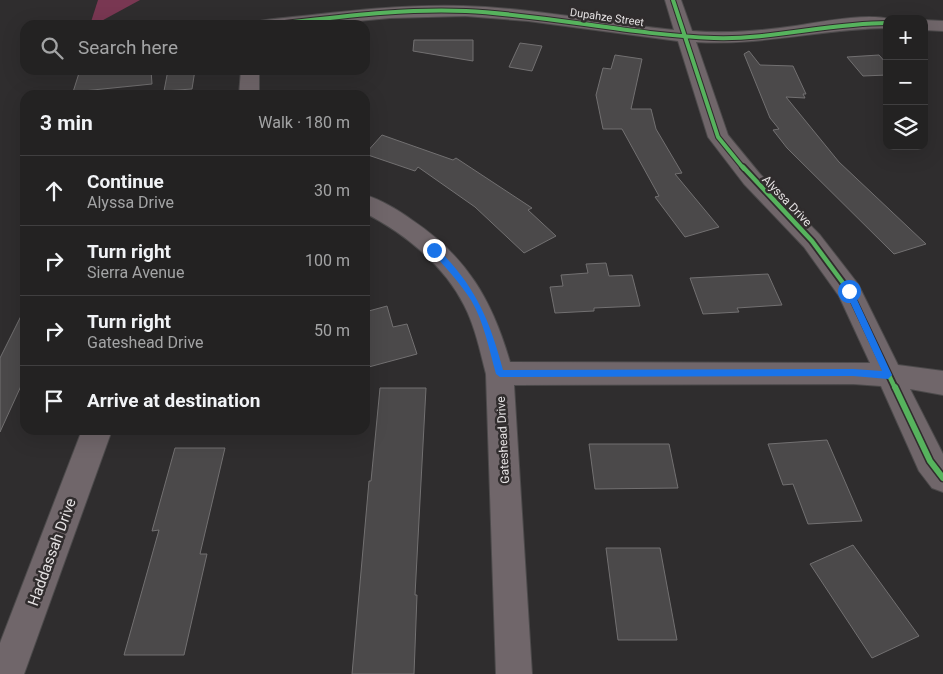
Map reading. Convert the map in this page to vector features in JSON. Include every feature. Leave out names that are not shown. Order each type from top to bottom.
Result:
[{"type":"street","name":"Alyssa Drive","points":[[673,0],[718,136],[752,178],[812,241],[849,291],[930,461],[943,478]]},
{"type":"street","name":"Dupahze Street","points":[[304,20],[411,6],[516,14],[643,32],[715,38],[753,36],[834,26],[883,23]]},
{"type":"street","points":[[928,25],[943,26]]},
{"type":"street","points":[[249,90],[250,75]]},
{"type":"street","name":"Gateshead Drive","points":[[370,205],[385,212],[411,229],[434,250],[454,272],[474,300],[489,334],[500,374],[514,674]]},
{"type":"street","points":[[500,374],[853,372],[910,377],[943,383]]},
{"type":"street","name":"Haddassah Drive","points":[[6,674],[95,435]]},
{"type":"shaded area","points":[[98,0],[140,0],[103,20],[92,20]]},
{"type":"building","points":[[414,40],[473,40],[473,61],[413,51]]},
{"type":"building","points":[[520,43],[542,46],[532,71],[509,67]]},
{"type":"building","points":[[749,51],[760,65],[793,66],[806,94],[803,94],[805,98],[786,97],[839,162],[926,244],[894,254],[787,148],[773,130],[779,129],[770,118],[744,54]]},
{"type":"building","points":[[615,55],[642,59],[631,109],[651,109],[656,129],[682,173],[675,174],[719,227],[685,237],[655,197],[659,196],[622,129],[603,129],[596,95],[603,68],[611,69]]},
{"type":"building","points":[[879,55],[883,60],[883,75],[863,76],[847,57]]},
{"type":"building","points":[[78,75],[151,75],[152,84],[74,90]]},
{"type":"building","points":[[167,75],[194,75],[192,89],[164,90]]},
{"type":"building","points":[[382,135],[453,160],[456,158],[532,208],[528,210],[556,236],[524,253],[475,207],[418,167],[415,171],[370,156],[370,148]]},
{"type":"building","points":[[606,263],[609,276],[632,275],[640,306],[594,308],[594,311],[555,313],[550,287],[563,286],[561,275],[588,273],[586,264]]},
{"type":"building","points":[[768,274],[782,305],[737,308],[739,312],[703,314],[690,278]]},
{"type":"building","points":[[387,306],[393,327],[407,324],[417,354],[370,367],[370,311]]},
{"type":"building","points":[[20,318],[20,388],[0,432],[0,358]]},
{"type":"building","points":[[380,388],[426,388],[415,595],[417,595],[414,674],[352,674],[369,481],[371,481]]},
{"type":"building","points":[[827,440],[862,521],[808,524],[793,484],[783,485],[768,444]]},
{"type":"building","points":[[589,444],[669,444],[678,488],[595,489]]},
{"type":"building","points":[[175,448],[225,448],[200,554],[207,554],[184,655],[124,655],[159,530],[152,531]]},
{"type":"building","points":[[853,545],[919,636],[872,658],[810,564]]},
{"type":"building","points":[[606,548],[660,548],[677,640],[618,640]]},
{"type":"cycle path","points":[[673,0],[718,137],[752,179],[812,241],[849,291],[930,461],[943,478]]},
{"type":"cycle path","points":[[316,20],[415,11],[465,11],[528,16],[651,33],[714,38],[735,38],[844,25],[883,23]]},
{"type":"route","points":[[434,250],[454,272],[474,300],[489,334],[500,374],[853,372],[888,375],[849,291]]}]
